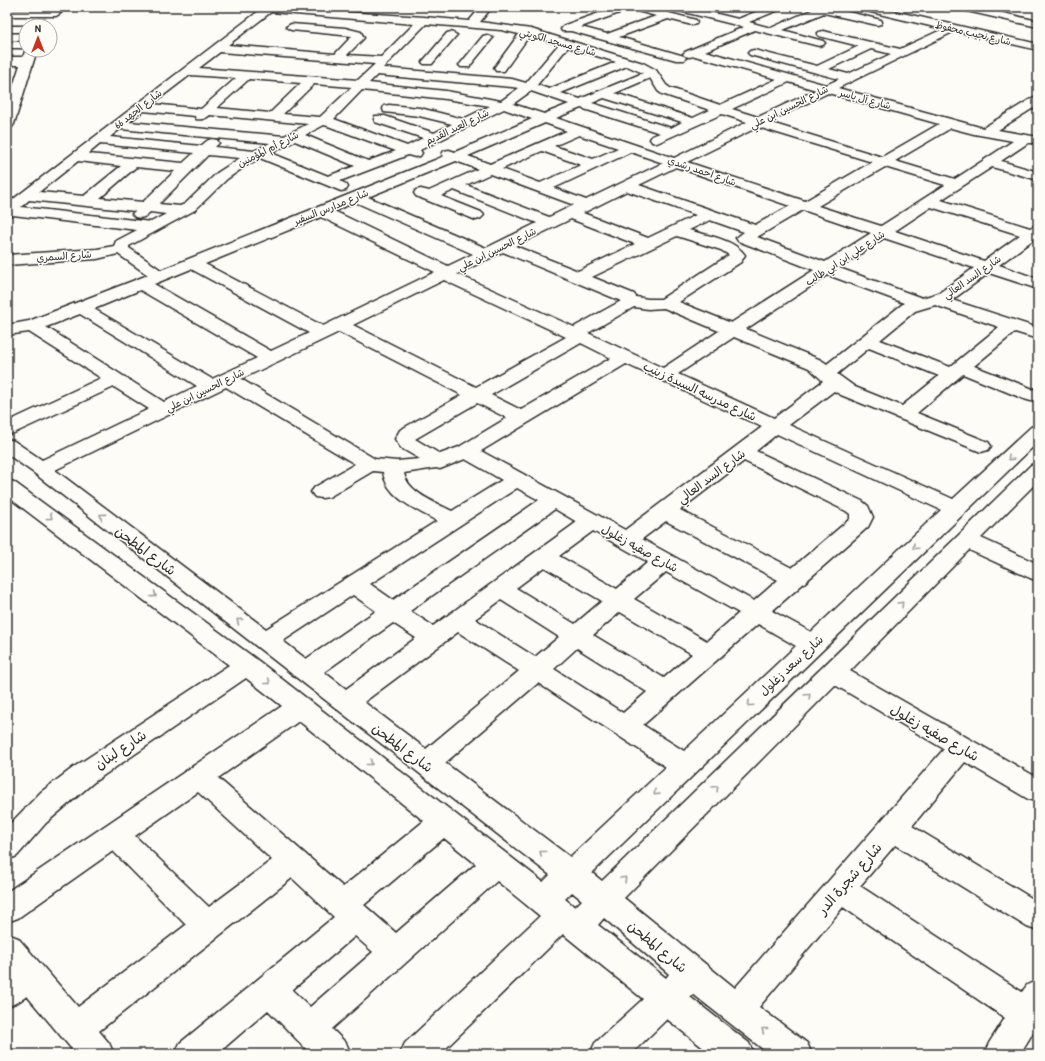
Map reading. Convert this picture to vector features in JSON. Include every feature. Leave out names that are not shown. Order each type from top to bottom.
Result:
[{"type":"street","points":[[546,36],[626,7]]},
{"type":"street","points":[[633,7],[695,23],[677,28]]},
{"type":"street","points":[[676,7],[738,28]]},
{"type":"street","points":[[717,7],[754,21],[786,29],[808,40],[819,43],[782,61]]},
{"type":"street","name":"شارع مدارس السفير","points":[[7,330],[32,326],[82,308],[440,163],[604,94],[694,52],[754,21],[777,7]]},
{"type":"street","name":"شارع نجيب محفوظ","points":[[883,7],[1013,32],[1038,42]]},
{"type":"street","points":[[962,7],[1035,21]]},
{"type":"street","name":"شارع مسجد الكويتي","points":[[270,8],[310,12],[424,29],[473,24],[523,36],[546,36],[627,62],[650,72]]},
{"type":"street","name":"شارع الجهد 66","points":[[8,211],[26,195],[270,8]]},
{"type":"street","points":[[850,78],[746,51],[825,8],[860,12],[891,25],[911,18]]},
{"type":"street","points":[[469,11],[485,9]]},
{"type":"street","points":[[473,24],[485,9]]},
{"type":"street","points":[[7,13],[38,10],[59,10]]},
{"type":"street","points":[[52,18],[59,10]]},
{"type":"street","points":[[273,116],[306,80],[332,57],[358,38],[361,33],[289,30],[310,12]]},
{"type":"street","points":[[808,40],[841,26],[860,12]]},
{"type":"street","name":"شارع نجيب محفوظ","points":[[860,12],[911,18],[1038,47]]},
{"type":"street","points":[[607,38],[666,16]]},
{"type":"street","points":[[754,21],[772,31],[786,29]]},
{"type":"street","points":[[1013,32],[1035,21]]},
{"type":"street","points":[[380,29],[405,26],[451,35],[503,39],[523,36]]},
{"type":"street","points":[[569,27],[680,58]]},
{"type":"street","points":[[722,30],[738,28]]},
{"type":"street","name":"شارع الحسين ابن علي","points":[[13,489],[38,486],[26,463],[163,410],[953,28]]},
{"type":"street","points":[[7,29],[18,29]]},
{"type":"street","name":"شارع أم المؤمنين","points":[[121,249],[122,244],[197,202],[231,169],[324,121],[333,114],[375,71],[391,60],[424,29]]},
{"type":"street","points":[[823,34],[868,41],[902,53]]},
{"type":"street","points":[[428,62],[451,35]]},
{"type":"street","points":[[500,68],[523,36]]},
{"type":"street","points":[[465,65],[487,38]]},
{"type":"street","points":[[633,45],[648,39]]},
{"type":"street","points":[[817,70],[868,41]]},
{"type":"street","points":[[263,51],[274,42]]},
{"type":"street","name":"شارع العبد القديم","points":[[328,181],[407,151],[503,105],[529,87],[566,42]]},
{"type":"street","points":[[7,45],[18,45]]},
{"type":"street","points":[[218,48],[391,60]]},
{"type":"street","name":"شارع آل ياسر","points":[[694,52],[950,123],[985,132],[1032,140]]},
{"type":"street","points":[[725,61],[739,54]]},
{"type":"street","points":[[7,61],[18,58]]},
{"type":"street","points":[[8,120],[12,96],[22,77],[28,58]]},
{"type":"street","points":[[205,58],[275,64]]},
{"type":"street","points":[[414,61],[444,64],[420,92]]},
{"type":"street","points":[[550,93],[627,62]]},
{"type":"street","points":[[451,64],[514,69]]},
{"type":"street","points":[[528,70],[542,72]]},
{"type":"street","name":"شارع احمد رشدي","points":[[188,71],[361,85],[464,97],[503,105],[1038,284]]},
{"type":"street","points":[[375,71],[494,81],[529,87],[671,132]]},
{"type":"street","points":[[650,72],[666,91],[758,122],[957,184]]},
{"type":"street","points":[[183,131],[248,75]]},
{"type":"street","points":[[7,77],[22,77]]},
{"type":"street","points":[[541,188],[593,164],[694,122],[789,78]]},
{"type":"street","points":[[354,130],[384,114],[406,90]]},
{"type":"street","points":[[604,94],[694,122]]},
{"type":"street","points":[[985,132],[1038,100]]},
{"type":"street","points":[[140,107],[202,115],[296,135],[368,166]]},
{"type":"street","points":[[384,114],[420,112],[465,124]]},
{"type":"street","points":[[384,114],[456,156],[587,205]]},
{"type":"street","points":[[202,115],[273,116],[335,123],[440,163]]},
{"type":"street","points":[[727,248],[884,162],[950,123]]},
{"type":"street","points":[[118,125],[222,134],[296,135]]},
{"type":"street","points":[[429,196],[578,130]]},
{"type":"street","points":[[129,224],[222,134]]},
{"type":"street","points":[[98,140],[258,154],[328,181],[486,254]]},
{"type":"street","name":"شارع علي ابن ابي طالب","points":[[664,375],[991,162],[1032,140]]},
{"type":"street","points":[[541,146],[593,164]]},
{"type":"street","points":[[76,157],[187,168]]},
{"type":"street","points":[[991,162],[1038,176]]},
{"type":"street","points":[[87,201],[133,163]]},
{"type":"street","points":[[394,182],[476,216]]},
{"type":"street","points":[[454,185],[550,223]]},
{"type":"street","points":[[627,186],[709,215],[750,235],[828,269],[920,303]]},
{"type":"street","points":[[26,195],[183,211]]},
{"type":"street","points":[[931,202],[1033,236]]},
{"type":"street","points":[[439,233],[501,203]]},
{"type":"street","points":[[8,211],[152,227]]},
{"type":"street","name":"شارع مدرسه السيدة زينب","points":[[321,211],[446,273],[577,335],[956,508]]},
{"type":"street","points":[[570,213],[649,244]]},
{"type":"street","points":[[579,278],[709,215]]},
{"type":"street","points":[[502,246],[623,295],[630,301],[648,305],[666,303],[734,259],[737,255],[734,251],[727,248],[676,231]]},
{"type":"street","name":"شارع السد العالي","points":[[627,540],[776,426],[867,341],[909,307],[945,297],[986,267],[1033,236]]},
{"type":"street","points":[[121,249],[160,276]]},
{"type":"street","name":"شارع السمري","points":[[7,260],[97,254],[121,249]]},
{"type":"street","points":[[192,263],[323,333]]},
{"type":"street","points":[[141,284],[271,358]]},
{"type":"street","points":[[936,300],[1038,334]]},
{"type":"street","points":[[440,463],[408,444],[405,440],[407,434],[577,335],[627,305],[630,301]]},
{"type":"street","points":[[666,303],[815,364],[829,378],[848,391],[981,446]]},
{"type":"street","points":[[82,308],[370,464],[393,468],[417,467],[440,463],[466,451],[625,357]]},
{"type":"street","points":[[339,325],[522,418]]},
{"type":"street","points":[[32,326],[163,410]]},
{"type":"street","points":[[904,414],[1012,326]]},
{"type":"street","points":[[867,341],[1031,395]]},
{"type":"street","points":[[7,429],[114,379]]},
{"type":"street","name":"شارع سعد زغلول","points":[[561,914],[570,875],[1038,431]]},
{"type":"street","name":"شارع صفيه زغلول","points":[[466,451],[814,644]]},
{"type":"street","points":[[624,726],[860,522],[862,517],[860,511],[854,506],[742,452]]},
{"type":"street","name":"شارع المطحن","points":[[26,463],[265,641],[603,899],[692,974],[795,1054]]},
{"type":"street","points":[[322,492],[370,464]]},
{"type":"street","points":[[393,468],[393,476],[398,485],[406,492],[453,521]]},
{"type":"street","points":[[417,1054],[561,914],[603,899],[1038,469]]},
{"type":"street","points":[[265,641],[517,480]]},
{"type":"street","points":[[13,489],[247,665],[737,1054]]},
{"type":"street","points":[[305,672],[554,500]]},
{"type":"street","points":[[665,511],[794,579]]},
{"type":"street","points":[[345,703],[592,521]]},
{"type":"street","points":[[966,540],[1038,573]]},
{"type":"street","points":[[544,557],[709,653]]},
{"type":"street","points":[[426,764],[664,561]]},
{"type":"street","points":[[354,585],[433,638]]},
{"type":"street","points":[[500,589],[665,691]]},
{"type":"street","points":[[458,620],[686,765]]},
{"type":"street","name":"شارع لبنان","points":[[7,848],[21,830],[52,798],[86,772],[247,665]]},
{"type":"street","name":"شارع صفيه زغلول","points":[[832,672],[1038,791]]},
{"type":"street","points":[[7,909],[300,707]]},
{"type":"street","name":"شارع شجرة الدر","points":[[737,1010],[962,747]]},
{"type":"street","points":[[199,777],[396,953]]},
{"type":"street","points":[[192,1054],[269,989],[444,821]]},
{"type":"street","points":[[892,828],[1038,918]]},
{"type":"street","points":[[115,835],[208,926]]},
{"type":"street","points":[[76,1029],[293,860]]},
{"type":"street","points":[[309,1029],[497,863]]},
{"type":"street","points":[[840,889],[1032,1004],[1001,1054]]},
{"type":"street","points":[[7,948],[18,984],[76,1029],[97,1054]]},
{"type":"street","points":[[607,1054],[692,974]]},
{"type":"street","points":[[269,989],[334,1054]]}]
